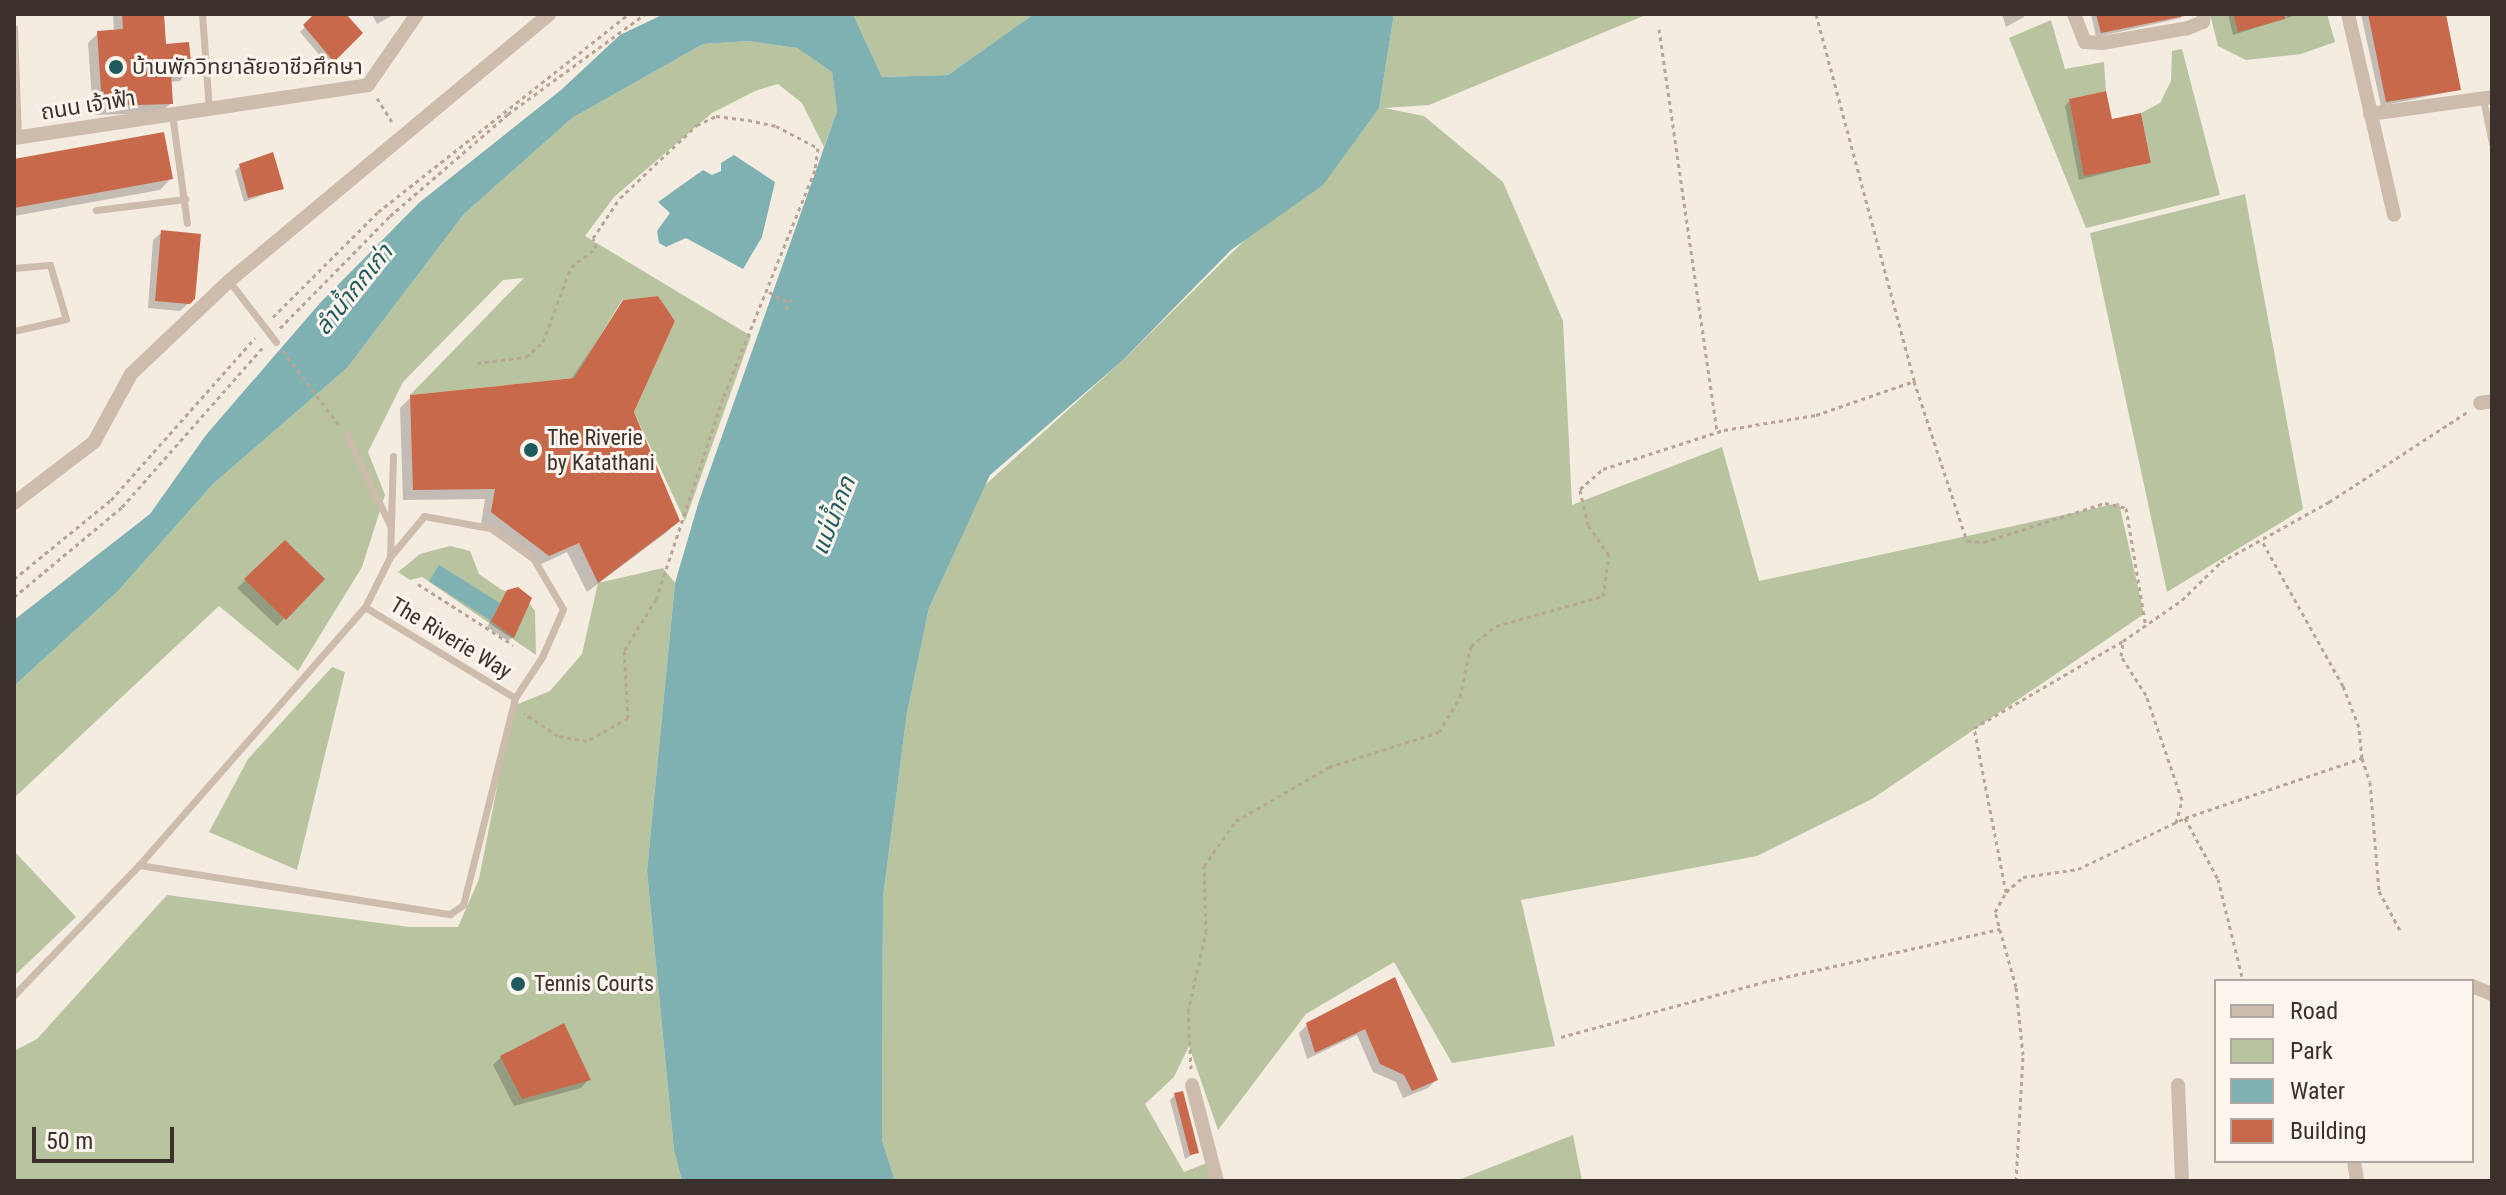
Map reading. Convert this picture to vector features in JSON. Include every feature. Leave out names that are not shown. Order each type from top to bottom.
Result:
[{"type":"street","points":[[368,85],[417,14]]},
{"type":"street","points":[[14,503],[94,442],[131,374],[229,281],[403,140],[549,14]]},
{"type":"street","points":[[2074,14],[2085,42],[2102,43],[2188,28],[2203,22],[2204,14]]},
{"type":"street","points":[[2348,14],[2394,215]]},
{"type":"street","name":"ถนน เจ้าฟ้า","points":[[16,138],[368,85]]},
{"type":"street","points":[[2370,114],[2488,98]]},
{"type":"street","points":[[1192,1085],[1217,1181]]},
{"type":"street","points":[[2178,1085],[2182,1181]]},
{"type":"lane","points":[[202,14],[209,109]]},
{"type":"lane","points":[[14,28],[16,138]]},
{"type":"lane","points":[[2488,98],[2492,143]]},
{"type":"lane","points":[[172,114],[187,223]]},
{"type":"lane","points":[[96,210],[185,199]]},
{"type":"lane","points":[[14,268],[50,265],[66,319],[14,331]]},
{"type":"lane","points":[[229,281],[274,339]]},
{"type":"lane","points":[[346,434],[391,527]]},
{"type":"lane","points":[[390,557],[393,456]]},
{"type":"lane","name":"The Riverie Way","points":[[14,995],[139,865],[365,607],[390,557],[424,516],[490,528],[533,558],[563,609],[542,657],[514,702],[365,607]]},
{"type":"lane","points":[[139,865],[450,914],[463,905],[514,702]]},
{"type":"path","points":[[14,579],[111,500],[264,326],[378,212],[629,14]]},
{"type":"path","points":[[14,597],[122,507],[390,216],[508,114],[645,14]]},
{"type":"path","points":[[1816,14],[1914,381],[1967,541],[1984,542],[2105,503],[2126,508],[2145,622]]},
{"type":"path","points":[[1659,29],[1717,432]]},
{"type":"path","points":[[368,85],[403,140]]},
{"type":"path","points":[[477,363],[526,357],[543,342],[571,267],[596,248],[593,238],[620,198],[697,125],[716,116],[776,126],[818,148],[815,170],[769,292],[723,398],[656,599],[624,651],[628,718],[587,741],[558,736],[514,702]]},
{"type":"path","points":[[769,292],[789,303]]},
{"type":"path","points":[[786,309],[792,297]]},
{"type":"path","points":[[274,339],[346,434]]},
{"type":"path","points":[[1192,1085],[1188,1012],[1206,932],[1204,866],[1236,821],[1329,767],[1439,732],[1460,697],[1471,646],[1496,626],[1603,596],[1609,555],[1588,525],[1580,489],[1603,469],[1717,432],[1816,415],[1914,381]]},
{"type":"path","points":[[2006,892],[1974,728],[2123,641],[2145,622],[2182,600],[2221,562],[2262,541],[2486,402]]},
{"type":"path","points":[[2262,541],[2343,686],[2359,727],[2362,758],[2370,782],[2379,891],[2401,932]]},
{"type":"path","points":[[418,584],[513,645]]},
{"type":"path","points":[[2123,641],[2121,656],[2146,695],[2182,800],[2176,823]]},
{"type":"path","points":[[2016,1181],[2023,1055],[2016,987],[1995,912],[2006,892],[2023,877],[2078,869],[2185,818],[2362,758]]},
{"type":"path","points":[[2185,818],[2218,879],[2243,979]]},
{"type":"path","points":[[1561,1037],[1763,982],[2000,929]]},
{"type":"green space","points":[[853,14],[1034,14],[948,75],[882,77]]},
{"type":"green space","points":[[1394,14],[1648,14],[1429,105],[1384,108],[1424,116],[1503,182],[1563,321],[1572,505],[1722,447],[1759,581],[2119,503],[2144,614],[1872,799],[1757,856],[1521,900],[1555,1046],[1452,1063],[1394,962],[1306,1014],[1218,1130],[1189,1046],[1174,1077],[1145,1104],[1184,1172],[1212,1161],[1217,1181],[895,1181],[882,1140],[883,897],[907,713],[929,608],[984,486],[1123,360],[1379,108]]},
{"type":"green space","points":[[2210,14],[2233,14],[2239,31],[2295,14],[2327,14],[2335,42],[2301,54],[2246,60],[2218,46]]},
{"type":"green space","points":[[2051,20],[2065,69],[2104,62],[2106,91],[2069,99],[2084,175],[2151,163],[2141,113],[2160,103],[2171,81],[2172,51],[2182,49],[2220,195],[2086,228],[2009,38]]},
{"type":"green space","points":[[748,41],[797,48],[832,72],[837,111],[824,147],[802,103],[778,84],[755,91],[712,113],[614,197],[585,236],[751,336],[685,521],[634,412],[675,321],[658,296],[622,300],[574,378],[410,395],[524,278],[503,280],[403,382],[368,452],[385,495],[362,567],[298,671],[219,606],[14,798],[14,686],[118,591],[213,484],[347,368],[464,214],[572,118],[703,44]]},
{"type":"green space","points":[[2245,194],[2303,509],[2167,592],[2090,233]]},
{"type":"green space","points":[[450,546],[470,551],[479,574],[502,590],[523,595],[535,611],[536,655],[422,577],[410,580],[398,572],[420,554]]},
{"type":"green space","points":[[663,568],[675,583],[647,871],[674,1150],[682,1181],[14,1181],[14,1051],[37,1039],[167,895],[410,927],[458,927],[479,879],[513,706],[550,691],[582,654],[598,583]]},
{"type":"green space","points":[[332,667],[345,672],[297,870],[209,832],[248,759]]},
{"type":"green space","points":[[14,851],[76,917],[14,976]]},
{"type":"green space","points":[[1573,1135],[1582,1181],[1456,1181]]},
{"type":"water","points":[[664,14],[853,14],[882,77],[948,75],[1034,14],[1394,14],[1379,108],[1323,185],[1231,250],[1123,360],[990,475],[929,608],[907,713],[883,897],[882,1140],[895,1181],[682,1181],[674,1150],[647,871],[675,583],[699,501],[837,111],[832,72],[797,48],[748,41],[703,44],[572,118],[464,214],[347,368],[213,484],[118,591],[14,686],[14,620],[150,514],[206,435],[320,303],[420,202],[561,90],[620,35]]},
{"type":"water","points":[[734,155],[775,182],[762,237],[743,269],[686,238],[666,247],[659,243],[657,231],[670,213],[658,202],[703,170],[712,175],[721,171],[721,163]]},
{"type":"water","points":[[439,565],[500,603],[491,621],[429,581]]},
{"type":"building","points":[[122,14],[164,14],[166,44],[189,42],[192,72],[171,73],[173,104],[102,106],[97,31],[123,29]]},
{"type":"building","points":[[314,14],[346,14],[363,33],[334,62],[303,25]]},
{"type":"building","points":[[2096,14],[2194,14],[2101,33]]},
{"type":"building","points":[[2233,14],[2285,14],[2285,19],[2238,32]]},
{"type":"building","points":[[2368,14],[2446,14],[2461,90],[2386,102]]},
{"type":"building","points":[[2106,91],[2112,119],[2141,113],[2151,163],[2084,176],[2069,99]]},
{"type":"building","points":[[164,132],[173,179],[14,208],[14,159]]},
{"type":"building","points":[[273,152],[284,189],[248,198],[239,164]]},
{"type":"building","points":[[161,230],[201,234],[195,299],[190,304],[155,301]]},
{"type":"building","name":"The Riverie by Katathani","points":[[658,296],[675,321],[634,412],[680,521],[598,583],[579,543],[549,556],[491,512],[495,489],[413,490],[410,395],[574,378],[623,300]]},
{"type":"building","points":[[285,540],[325,579],[286,620],[244,579]]},
{"type":"building","points":[[518,587],[532,598],[514,638],[491,621],[507,590]]},
{"type":"building","points":[[1395,977],[1438,1080],[1412,1091],[1404,1075],[1380,1064],[1365,1029],[1315,1053],[1306,1023]]},
{"type":"building","points":[[564,1023],[591,1080],[522,1099],[500,1056]]},
{"type":"building","points":[[1183,1091],[1199,1153],[1190,1155],[1174,1093]]},
{"type":"place","name":"บ้านพักวิทยาลัยอาชีวศึกษา","points":[[116,67]]},
{"type":"place","name":"The Riverie by Katathani","points":[[531,450]]},
{"type":"place","name":"Tennis Courts","points":[[518,984]]},
{"type":"water label","name":"ลำน้ำกกเก่า","points":[[354,290]]},
{"type":"water label","name":"แม่น้ำกก","points":[[834,516]]}]
